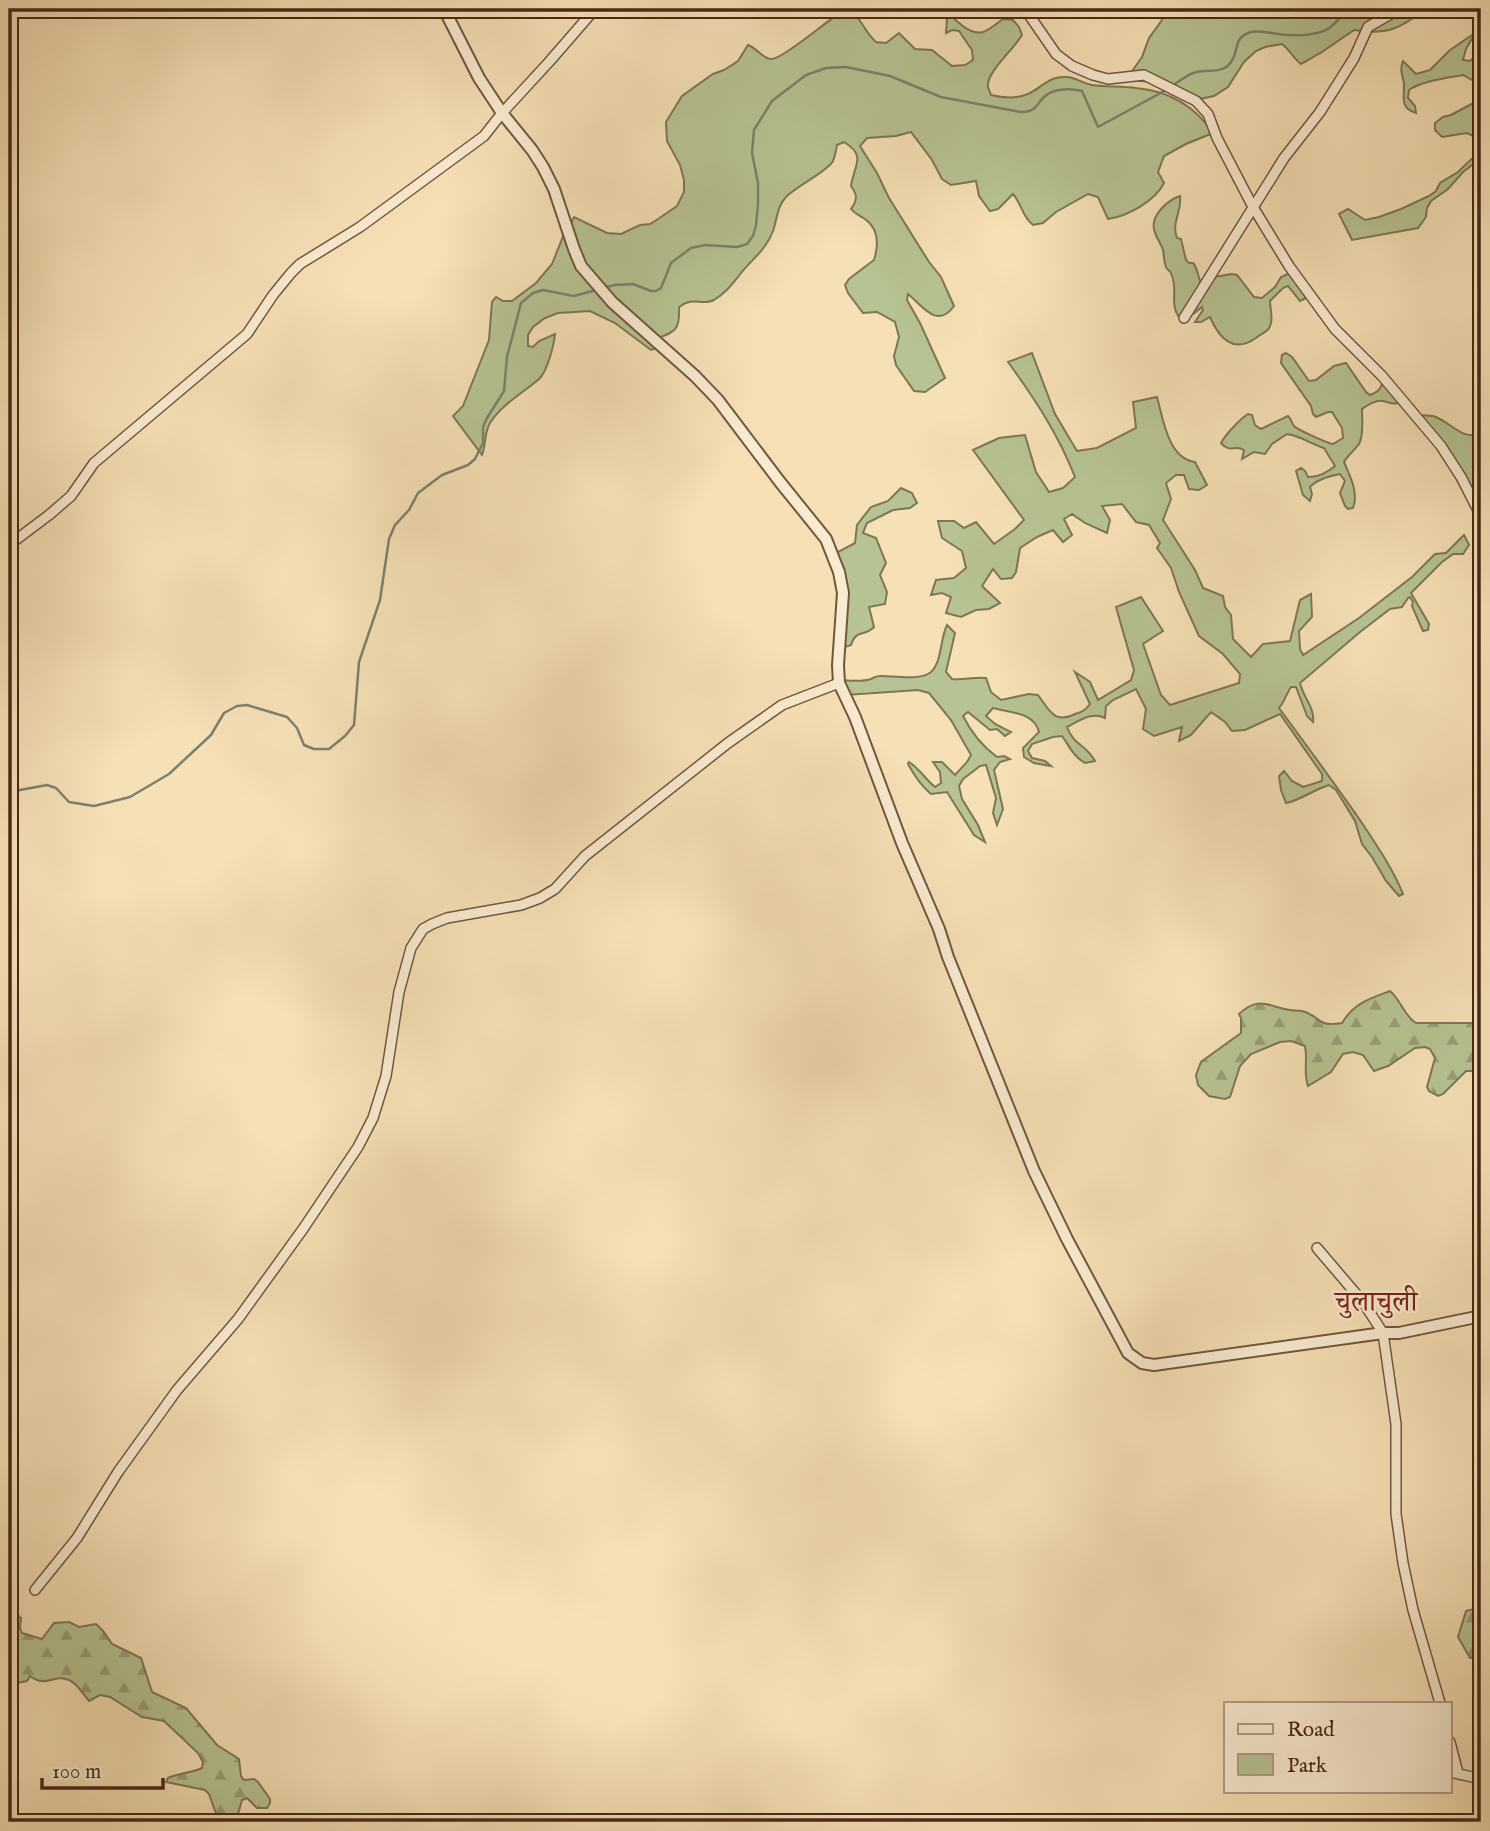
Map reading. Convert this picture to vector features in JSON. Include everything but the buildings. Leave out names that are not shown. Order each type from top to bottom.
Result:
[{"type":"street","points":[[444,9],[479,78],[543,167],[554,189],[581,266],[603,293],[719,400],[779,482],[826,539],[839,572],[843,593],[839,683],[855,717],[902,843],[939,929],[1034,1171],[1128,1353],[1142,1363],[1154,1365],[1399,1333],[1481,1316]]},
{"type":"street","points":[[9,545],[71,496],[94,463],[247,334],[273,295],[300,264],[360,227],[484,136],[595,9]]},
{"type":"street","points":[[1025,9],[1056,54],[1073,66],[1108,79],[1144,75],[1196,101],[1208,114],[1217,138],[1253,207],[1289,266],[1335,329],[1382,376],[1441,446],[1478,501],[1481,516]]},
{"type":"street","points":[[1184,318],[1284,158],[1320,112],[1348,69],[1368,27],[1399,9]]},
{"type":"street","points":[[35,1590],[76,1538],[118,1472],[177,1390],[246,1308],[358,1147],[373,1118],[386,1076],[399,992],[411,948],[423,929],[447,918],[521,905],[540,898],[555,888],[585,856],[728,743],[782,705],[839,683]]},
{"type":"street","points":[[1317,1248],[1363,1302],[1383,1333],[1396,1424],[1396,1514],[1403,1563],[1413,1610],[1440,1702]]},
{"type":"street","points":[[1454,1773],[1481,1779]]},
{"type":"green space","points":[[846,9],[855,15],[876,42],[886,43],[899,33],[915,49],[932,50],[952,66],[965,65],[973,60],[972,50],[959,31],[946,33],[947,19],[940,9],[967,29],[977,32],[988,30],[1003,19],[1013,20],[1022,35],[989,78],[991,95],[1010,98],[1023,96],[1062,77],[1092,85],[1148,90],[1170,96],[1180,102],[1198,115],[1213,133],[1164,156],[1158,172],[1164,183],[1160,190],[1148,202],[1132,211],[1108,219],[1098,197],[1088,194],[1056,212],[1043,223],[1033,225],[1013,194],[998,209],[990,211],[979,196],[976,181],[951,185],[942,179],[932,160],[911,132],[867,138],[860,146],[889,198],[941,277],[954,306],[948,313],[936,316],[908,294],[907,300],[945,378],[925,392],[914,391],[896,365],[894,356],[899,337],[895,322],[877,312],[863,313],[845,285],[874,260],[877,243],[870,223],[851,209],[856,200],[851,186],[857,157],[844,142],[837,145],[830,165],[783,201],[767,244],[729,288],[714,300],[689,302],[679,307],[679,321],[675,329],[656,339],[619,304],[580,258],[570,225],[574,217],[607,233],[621,234],[640,225],[650,224],[677,206],[684,192],[684,180],[680,165],[667,141],[666,122],[682,96],[713,74],[738,61],[748,45],[768,59],[777,57]]},
{"type":"green space","points":[[1160,9],[1425,9],[1392,29],[1375,32],[1354,30],[1301,64],[1282,44],[1265,47],[1244,62],[1228,87],[1214,96],[1191,101],[1155,82],[1126,80],[1162,20]]},
{"type":"green space","points":[[1475,33],[1463,60],[1470,61],[1481,51],[1481,85],[1463,75],[1427,82],[1409,90],[1408,98],[1415,106],[1416,113],[1407,108],[1401,70],[1403,61],[1416,74],[1430,70],[1450,50]]},
{"type":"green space","points":[[1481,99],[1481,135],[1473,136],[1467,133],[1442,137],[1435,130],[1435,123],[1443,117]]},
{"type":"green space","points":[[1481,150],[1481,158],[1431,201],[1426,217],[1418,228],[1352,240],[1339,214],[1348,209],[1365,220],[1401,209],[1436,191],[1440,183],[1458,172]]},
{"type":"green space","points":[[1180,196],[1175,233],[1177,238],[1181,239],[1186,260],[1195,266],[1202,285],[1214,277],[1237,275],[1254,297],[1262,298],[1275,287],[1281,277],[1290,273],[1306,298],[1300,301],[1288,286],[1283,288],[1270,301],[1272,318],[1268,329],[1248,343],[1234,344],[1222,337],[1210,317],[1195,322],[1203,310],[1202,307],[1193,314],[1180,318],[1175,308],[1174,282],[1166,267],[1154,224],[1161,209]]},
{"type":"green space","points":[[564,234],[590,284],[601,298],[657,348],[651,350],[615,323],[590,311],[558,313],[545,318],[533,327],[528,335],[528,346],[533,347],[539,341],[555,334],[545,371],[490,423],[482,455],[453,416],[463,406],[489,340],[492,302],[496,297],[503,301],[512,301],[536,283],[552,264]]},
{"type":"green space","points":[[1032,353],[1055,414],[1077,451],[1097,448],[1136,428],[1133,402],[1157,397],[1173,446],[1179,454],[1195,462],[1207,485],[1199,490],[1189,489],[1184,475],[1176,475],[1166,483],[1171,499],[1163,520],[1195,570],[1203,588],[1223,596],[1225,607],[1231,615],[1233,639],[1251,657],[1263,644],[1290,641],[1300,600],[1311,594],[1312,617],[1299,631],[1303,655],[1359,618],[1412,577],[1435,554],[1446,553],[1464,535],[1469,545],[1463,554],[1453,554],[1442,562],[1411,593],[1429,624],[1428,630],[1423,631],[1412,606],[1413,602],[1408,598],[1402,607],[1390,609],[1300,683],[1312,712],[1313,722],[1307,716],[1296,687],[1291,687],[1279,708],[1362,823],[1390,867],[1403,894],[1399,896],[1386,881],[1362,844],[1355,821],[1336,790],[1329,785],[1286,803],[1279,776],[1284,771],[1292,781],[1303,787],[1322,781],[1322,774],[1280,714],[1245,730],[1232,731],[1211,712],[1191,735],[1179,741],[1182,727],[1154,736],[1143,729],[1146,709],[1136,689],[1106,706],[1105,718],[1090,716],[1067,727],[1073,738],[1095,761],[1085,763],[1081,760],[1062,736],[1032,744],[1028,751],[1032,758],[1045,761],[1051,766],[1034,763],[1024,757],[1023,748],[1039,732],[1027,717],[993,708],[986,716],[1011,732],[1005,736],[997,729],[990,730],[968,712],[963,716],[973,733],[997,757],[1010,759],[1000,762],[994,770],[1003,809],[997,825],[993,813],[996,798],[986,765],[980,766],[963,779],[959,786],[962,799],[985,842],[974,835],[947,792],[931,794],[908,764],[909,762],[913,765],[935,787],[941,783],[940,772],[933,762],[942,762],[955,775],[971,755],[951,720],[929,693],[918,690],[846,695],[843,680],[864,681],[879,676],[914,677],[931,672],[935,668],[947,625],[955,633],[946,672],[952,679],[986,678],[991,692],[1001,700],[1029,694],[1038,695],[1049,711],[1057,717],[1068,717],[1084,710],[1090,704],[1075,672],[1090,682],[1098,700],[1131,680],[1134,670],[1116,607],[1141,597],[1163,631],[1143,644],[1161,695],[1170,705],[1239,683],[1240,674],[1223,654],[1199,636],[1171,568],[1157,548],[1160,543],[1149,525],[1136,522],[1122,504],[1102,506],[1110,520],[1107,533],[1072,514],[1064,519],[1072,535],[1063,542],[1053,530],[1020,548],[1016,572],[1012,578],[1001,579],[993,569],[982,586],[1000,603],[989,609],[976,610],[961,617],[946,613],[951,597],[942,593],[931,595],[936,580],[954,578],[966,568],[962,551],[942,538],[938,521],[954,521],[964,528],[976,522],[994,544],[1024,520],[973,450],[999,438],[1025,435],[1036,472],[1049,492],[1063,488],[1075,477],[1045,417],[1008,362]]},
{"type":"green space","points":[[1286,353],[1309,381],[1316,380],[1334,366],[1346,363],[1366,392],[1370,395],[1375,393],[1383,381],[1398,403],[1377,401],[1362,409],[1361,441],[1344,462],[1354,491],[1353,508],[1348,509],[1345,506],[1340,493],[1345,481],[1340,474],[1313,484],[1310,487],[1310,501],[1303,495],[1296,471],[1301,468],[1311,477],[1335,466],[1324,448],[1287,434],[1272,444],[1265,454],[1254,452],[1242,459],[1244,450],[1227,448],[1221,443],[1233,427],[1248,414],[1252,415],[1255,425],[1261,429],[1288,416],[1294,426],[1325,441],[1333,444],[1343,438],[1342,428],[1332,412],[1316,417],[1313,414],[1311,406],[1281,363],[1282,355]]},
{"type":"green space","points":[[1421,415],[1433,416],[1468,435],[1481,433],[1481,496],[1478,499],[1458,464]]},
{"type":"green space","points":[[901,488],[912,493],[917,503],[910,508],[893,510],[867,523],[863,533],[876,538],[886,563],[880,575],[887,592],[885,604],[869,607],[874,627],[858,635],[851,645],[842,648],[836,553],[855,543],[857,525],[871,507],[888,501]]},
{"type":"green space","points":[[1390,991],[1416,1023],[1479,1023],[1481,1020],[1481,1071],[1466,1071],[1438,1096],[1427,1087],[1435,1058],[1430,1049],[1415,1048],[1388,1066],[1374,1071],[1363,1055],[1353,1052],[1343,1054],[1331,1072],[1308,1086],[1305,1046],[1291,1041],[1280,1042],[1251,1054],[1240,1066],[1230,1097],[1225,1099],[1209,1096],[1198,1085],[1196,1075],[1201,1062],[1241,1033],[1239,1014],[1252,1005],[1264,1004],[1302,1011],[1327,1024],[1334,1024],[1342,1023],[1363,1002]]},
{"type":"green space","points":[[1481,1607],[1481,1657],[1470,1658],[1458,1637],[1466,1611]]},
{"type":"green space","points":[[17,1614],[21,1618],[22,1633],[42,1639],[54,1623],[69,1622],[79,1627],[96,1624],[112,1644],[141,1658],[152,1692],[186,1708],[217,1745],[239,1759],[244,1780],[254,1779],[270,1799],[267,1808],[257,1808],[247,1798],[242,1800],[238,1814],[254,1822],[219,1822],[205,1790],[166,1782],[172,1776],[202,1768],[203,1762],[198,1753],[164,1721],[142,1717],[110,1697],[100,1695],[89,1701],[75,1684],[63,1678],[41,1681],[30,1676],[27,1681],[17,1683],[9,1678],[9,1623]]},
{"type":"waterway","points":[[1173,85],[1188,75],[1220,70],[1228,66],[1241,38],[1251,32],[1308,35],[1329,28],[1350,9]]},
{"type":"waterway","points":[[606,287],[633,284],[656,291],[661,288],[671,263],[691,248],[705,245],[737,247],[747,244],[753,236],[758,204],[758,183],[752,153],[754,130],[772,101],[806,75],[826,68],[846,67],[890,76],[941,97],[1021,112],[1033,109],[1052,92],[1078,90],[1082,91],[1098,127],[1166,90]]},
{"type":"waterway","points":[[9,792],[47,785],[56,788],[69,802],[94,806],[130,797],[169,774],[211,735],[224,713],[237,706],[247,705],[287,717],[297,728],[304,745],[314,749],[329,749],[345,736],[354,725],[359,662],[380,600],[389,539],[395,525],[409,510],[418,493],[442,475],[468,465],[475,459],[483,443],[483,427],[504,391],[507,357],[521,303],[533,293],[543,290],[574,296],[596,290]]},
{"type":"district","name":"चुलाचुली","points":[[1376,1301]]}]
